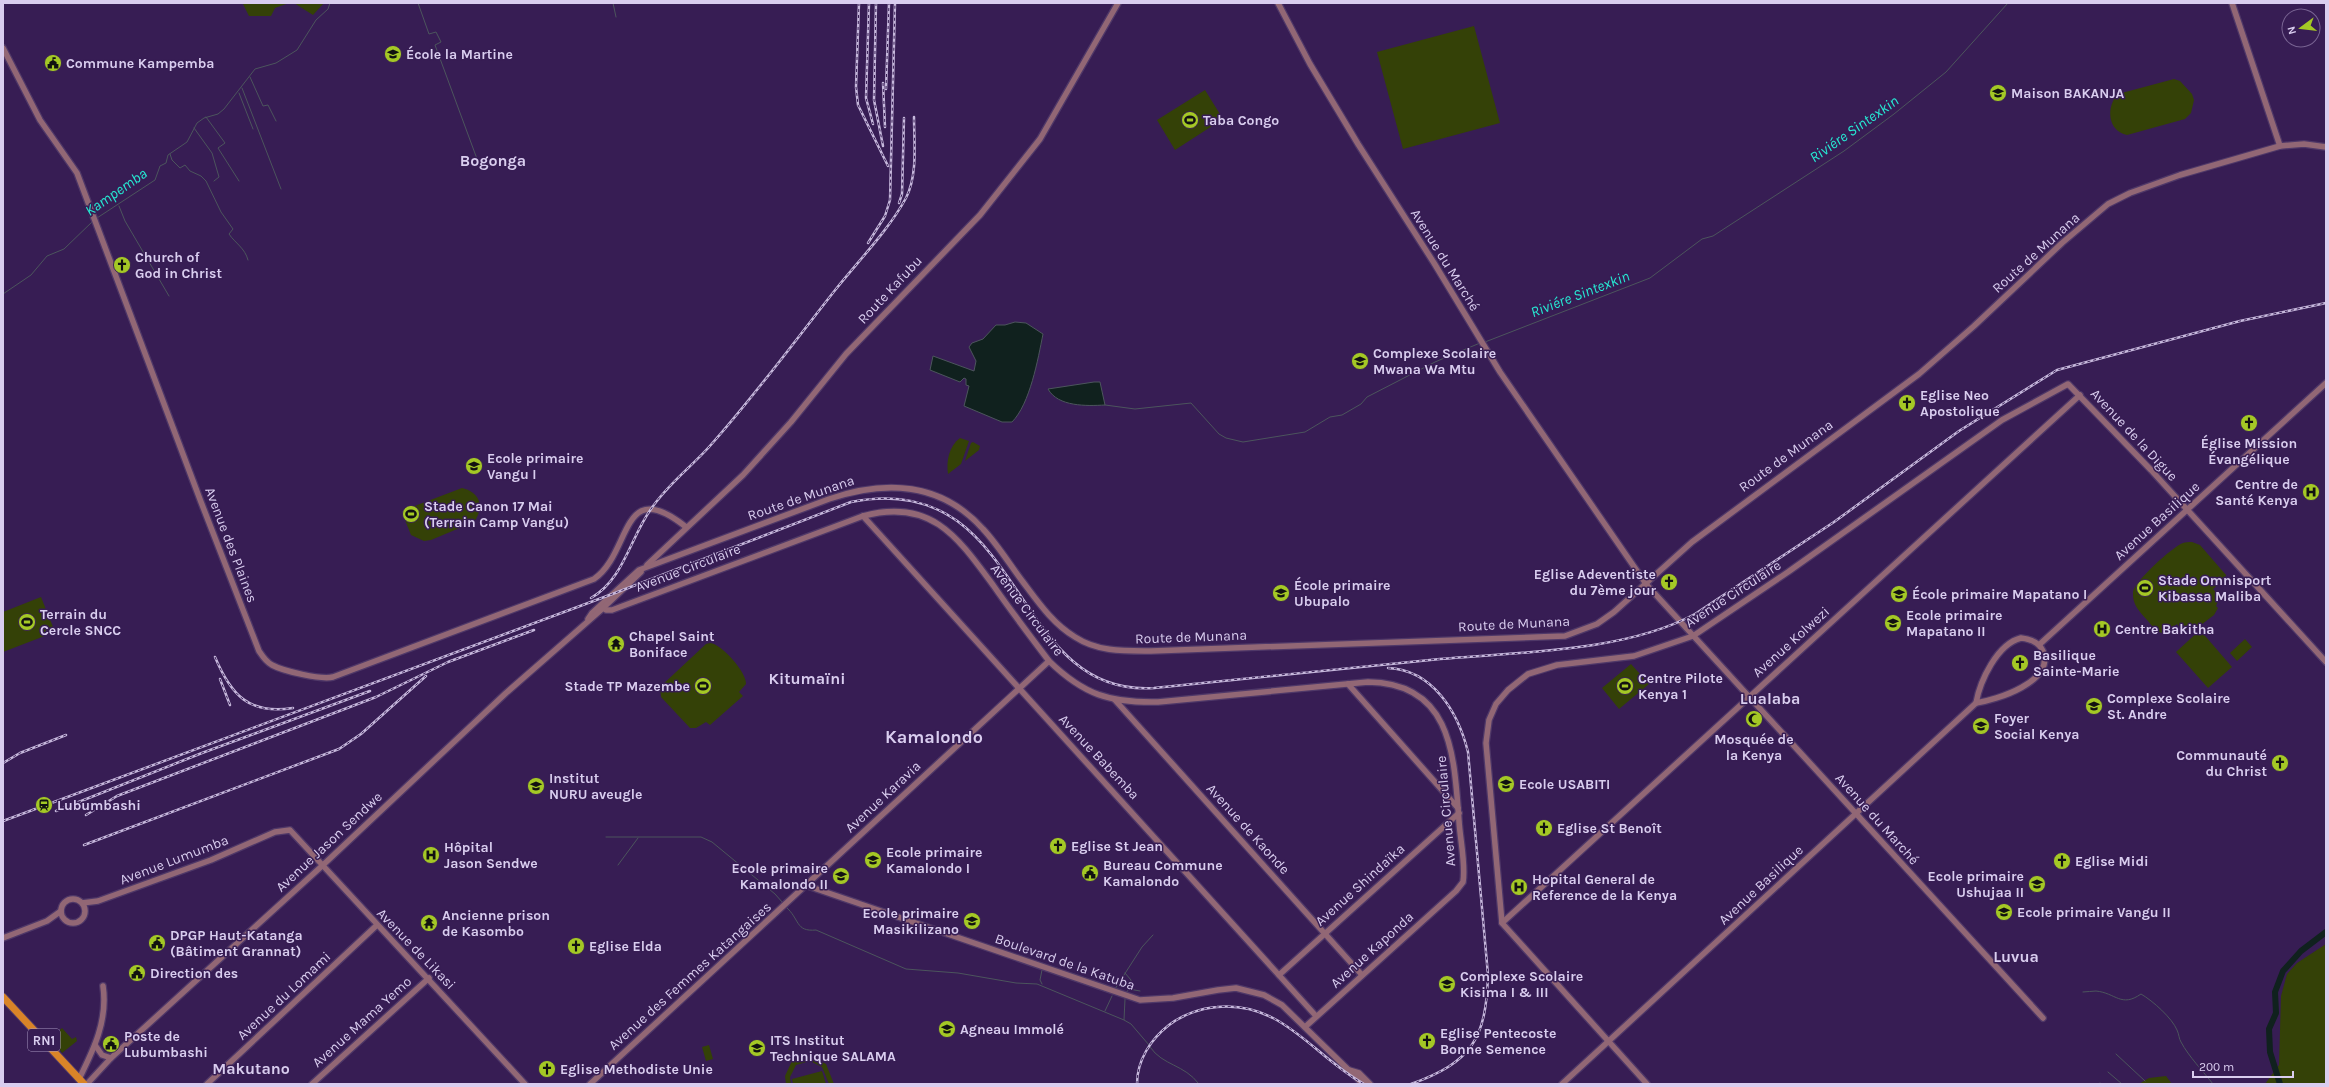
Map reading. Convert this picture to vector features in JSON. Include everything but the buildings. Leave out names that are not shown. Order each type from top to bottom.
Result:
[{"type":"highway","name":"RN1","points":[[3,997],[83,1083]]},
{"type":"street","name":"Route Kafubu","points":[[644,568],[743,475],[769,447],[846,354],[931,264],[980,215],[1006,185],[1040,139],[1118,3]]},
{"type":"street","name":"Avenue du Marché","points":[[1278,3],[1310,64],[1354,138],[1434,262],[1488,352],[1603,523],[1646,584],[2043,1018]]},
{"type":"street","points":[[2232,3],[2280,146]]},
{"type":"street","name":"Avenue des Plaines","points":[[3,48],[40,120],[75,167],[200,502],[253,637],[263,658],[272,666],[323,678],[330,678],[594,579],[606,568],[635,514],[646,509],[662,510],[670,514],[686,527]]},
{"type":"street","name":"Route de Munana","points":[[644,568],[843,494],[861,489],[883,487],[908,488],[936,496],[969,516],[983,529],[1052,619],[1075,638],[1106,650],[1151,651],[1566,636],[1597,624],[1614,612],[1692,542],[1748,499],[1919,374],[1974,326],[2062,243],[2108,204],[2130,193],[2180,175],[2280,146],[2304,144],[2326,147]]},
{"type":"street","name":"Avenue Basilique","points":[[2040,644],[2326,383]]},
{"type":"street","name":"Avenue de la Digue","points":[[2070,384],[2326,662]]},
{"type":"street","name":"Avenue Circulaire","points":[[1502,923],[1486,743],[1489,720],[1496,704],[1520,680],[1540,669],[1567,663],[1634,656],[1693,636],[1788,572],[2002,420],[2070,384]]},
{"type":"street","name":"Avenue Kolwezi","points":[[1502,923],[2080,395]]},
{"type":"street","name":"Avenue Circulaire","points":[[602,606],[609,610],[616,608],[880,511],[904,511],[920,515],[952,533],[1049,661],[1067,677],[1093,693],[1115,700],[1158,702],[1380,682],[1394,685],[1412,694],[1432,709],[1442,723],[1451,746],[1464,877],[1463,882],[1456,891]]},
{"type":"street","name":"Avenue Babemba","points":[[863,516],[1316,1016]]},
{"type":"street","name":"Avenue Jason Sendwe","points":[[602,606],[611,601],[644,568]]},
{"type":"street","name":"Avenue Jason Sendwe","points":[[83,1083],[323,865],[506,693],[634,575],[644,568]]},
{"type":"street","points":[[611,601],[612,607],[616,608]]},
{"type":"street","points":[[2021,638],[2030,639],[2040,644],[2044,661],[2036,678],[2002,698],[1976,703],[1984,676],[2006,645],[2021,638]]},
{"type":"street","name":"Avenue Karavia","points":[[805,885],[1049,661]]},
{"type":"street","points":[[1348,684],[1458,811]]},
{"type":"street","name":"Avenue de Kaonde","points":[[1115,700],[1362,975]]},
{"type":"street","name":"Avenue Basilique","points":[[1562,1084],[1976,703]]},
{"type":"street","name":"Avenue Shindaïka","points":[[1279,975],[1458,811]]},
{"type":"street","name":"Avenue de Likasi","points":[[290,830],[377,925],[429,978],[525,1084]]},
{"type":"street","name":"Avenue Lumumba","points":[[98,901],[210,860],[279,831],[290,830]]},
{"type":"street","name":"Boulevard de la Katuba","points":[[805,885],[1140,1000],[1167,999],[1236,988],[1264,995],[1282,1005],[1363,1084]]},
{"type":"street","name":"Avenue des Femmes Katangaises","points":[[590,1084],[786,905],[805,885]]},
{"type":"street","name":"Avenue Kaponda","points":[[1305,1027],[1456,891]]},
{"type":"street","points":[[65,919],[62,911],[63,905],[68,901],[74,899],[82,903],[98,901]]},
{"type":"street","points":[[47,921],[65,919],[71,922],[77,922],[98,901]]},
{"type":"street","points":[[82,903],[84,914]]},
{"type":"street","points":[[3,938],[47,921],[62,911]]},
{"type":"street","points":[[1502,923],[1647,1084]]},
{"type":"street","name":"Avenue du Lomami","points":[[207,1084],[377,925]]},
{"type":"street","name":"Avenue Mama Yemo","points":[[312,1084],[429,978]]},
{"type":"street","points":[[83,1083],[105,1010],[103,986]]},
{"type":"street","points":[[95,1045],[102,1055],[111,1058]]},
{"type":"street","points":[[1349,1070],[1359,1073],[1370,1084]]},
{"type":"green space","points":[[238,3],[289,3],[275,8],[271,16],[249,16],[243,4]]},
{"type":"green space","points":[[294,3],[324,3],[313,15]]},
{"type":"green space","points":[[1474,26],[1500,123],[1403,149],[1377,52]]},
{"type":"green space","points":[[2174,79],[2180,81],[2192,94],[2194,100],[2191,113],[2185,119],[2127,135],[2120,133],[2115,129],[2110,118],[2110,111],[2114,99],[2118,94]]},
{"type":"green space","name":"Taba Congo","points":[[1205,90],[1223,119],[1175,150],[1157,120]]},
{"type":"green space","points":[[960,438],[969,441],[961,464],[948,474],[947,464],[949,454],[953,445]]},
{"type":"green space","points":[[973,442],[980,446],[979,450],[965,461],[971,443]]},
{"type":"green space","points":[[462,488],[473,493],[479,501],[479,511],[474,522],[431,540],[424,541],[411,535],[405,520],[412,507]]},
{"type":"green space","name":"Stade Omnisport Kibassa Maliba","points":[[2192,542],[2200,545],[2226,575],[2224,585],[2218,585],[2213,589],[2220,597],[2216,606],[2218,608],[2214,615],[2193,631],[2191,628],[2183,631],[2177,624],[2172,628],[2173,634],[2161,633],[2153,627],[2137,608],[2133,597],[2133,592],[2146,573],[2171,551],[2183,543]]},
{"type":"green space","name":"Terrain du Cercle SNCC","points":[[41,597],[55,632],[3,652],[3,612]]},
{"type":"green space","points":[[2200,630],[2232,667],[2208,688],[2176,652]]},
{"type":"green space","points":[[2245,639],[2252,647],[2237,661],[2230,653]]},
{"type":"green space","name":"Stade TP Mazembe","points":[[710,643],[721,648],[733,660],[742,673],[746,684],[739,692],[743,696],[710,725],[706,722],[696,728],[690,728],[661,697],[660,687],[706,644]]},
{"type":"green space","name":"Centre Pilote Kenya 1","points":[[1631,664],[1649,684],[1619,709],[1602,688]]},
{"type":"green space","points":[[2326,944],[2326,1084],[2265,1084],[2279,1065],[2281,996],[2287,974],[2297,963]]},
{"type":"green space","points":[[62,1028],[72,1039],[76,1037],[77,1041],[62,1053],[53,1040],[53,1036]]},
{"type":"green space","points":[[709,1045],[713,1059],[706,1061],[702,1047]]},
{"type":"green space","points":[[811,1056],[826,1064],[834,1084],[829,1084],[822,1067],[810,1061],[796,1065],[790,1077],[791,1084],[786,1084],[785,1076],[792,1061]]},
{"type":"green space","points":[[822,1071],[826,1084],[793,1084],[792,1079]]},
{"type":"green space","points":[[2166,1076],[2172,1084],[2139,1084],[2149,1078]]},
{"type":"shaded area","points":[[1015,322],[1026,323],[1043,334],[1039,356],[1024,404],[1012,422],[1002,422],[964,406],[969,386],[966,385],[966,379],[964,378],[960,382],[930,370],[933,356],[974,371],[976,361],[969,347],[972,343],[983,339],[996,325],[1005,325]]},
{"type":"shaded area","points":[[1100,382],[1105,405],[1082,405],[1066,402],[1053,395],[1048,389]]},
{"type":"waterway","name":"Kampemba","points":[[97,218],[155,180],[160,166],[166,163],[168,155],[187,142],[197,123],[204,118],[218,114],[224,109],[255,69],[276,63],[297,50],[316,20],[328,9],[330,3]]},
{"type":"waterway","points":[[418,3],[429,34],[436,32],[441,42],[435,45],[480,167]]},
{"type":"waterway","points":[[613,3],[616,17]]},
{"type":"waterway","name":"Riviére Sintexkin","points":[[1485,342],[1650,278],[1702,239],[1713,236],[1844,151],[1894,114],[1946,72],[2008,3]]},
{"type":"waterway","points":[[250,77],[263,106],[268,105],[276,121]]},
{"type":"waterway","points":[[242,88],[281,189]]},
{"type":"waterway","points":[[239,93],[253,129]]},
{"type":"waterway","points":[[206,117],[225,143],[218,148],[239,181]]},
{"type":"waterway","points":[[194,128],[212,153],[219,177],[214,181]]},
{"type":"waterway","points":[[170,154],[172,160],[180,168],[185,165],[190,171],[201,176],[206,181],[221,212],[233,229],[229,234],[242,249],[248,260]]},
{"type":"waterway","points":[[119,206],[125,221],[169,296]]},
{"type":"waterway","name":"Kampemba","points":[[3,294],[31,275],[47,256],[64,249],[93,221]]},
{"type":"waterway","name":"Riviére Sintexkin","points":[[1105,405],[1135,409],[1191,403],[1219,434],[1226,438],[1243,442],[1305,432],[1330,417],[1342,415],[1361,404],[1367,397],[1435,362],[1480,343]]},
{"type":"waterway","points":[[606,837],[701,837],[712,842],[775,894],[783,903]]},
{"type":"waterway","points":[[618,865],[638,838]]},
{"type":"waterway","points":[[786,907],[798,924],[804,929],[816,930],[906,969],[958,973],[1016,983],[1037,984],[1124,1020]]},
{"type":"waterway","name":"Lubumbashi","points":[[2280,1084],[2270,1052],[2269,1029],[2276,1013],[2275,992],[2283,971],[2301,951],[2326,932]]},
{"type":"waterway","points":[[1115,989],[1142,947],[1153,935]]},
{"type":"waterway","points":[[1042,970],[1040,980],[1042,984]]},
{"type":"waterway","points":[[1125,973],[1131,980],[1130,989]]},
{"type":"waterway","points":[[1126,993],[1129,989],[1140,991]]},
{"type":"waterway","points":[[2083,992],[2103,992],[2123,1000],[2128,1000],[2141,994],[2146,997],[2162,1010],[2175,1025],[2184,1048],[2213,1084]]},
{"type":"waterway","points":[[1105,1011],[1112,996]]},
{"type":"waterway","name":"Kamalondo","points":[[1125,999],[1124,1020],[1131,1024],[1149,1045]]},
{"type":"waterway","name":"Kamalondo","points":[[1150,1047],[1161,1058],[1187,1072],[1199,1084]]},
{"type":"waterway","points":[[2116,1054],[2145,1081]]},
{"type":"waterway","points":[[2108,1072],[2122,1084]]},
{"type":"railway","points":[[859,3],[856,87],[858,105],[888,166]]},
{"type":"railway","points":[[869,3],[866,98],[873,124]]},
{"type":"railway","points":[[876,3],[874,100],[883,146]]},
{"type":"railway","points":[[886,89],[889,3]]},
{"type":"railway","points":[[868,243],[885,216],[890,200],[895,3]]},
{"type":"railway","points":[[883,83],[885,127]]},
{"type":"railway","points":[[591,598],[602,590],[619,569],[637,532],[657,500],[671,484],[702,455],[742,409],[836,289],[891,222],[910,189],[914,169],[914,117]]},
{"type":"railway","points":[[899,203],[902,194],[904,118]]},
{"type":"railway","points":[[3,821],[615,593],[851,502],[909,500],[952,518],[986,548],[1040,624],[1070,658],[1106,681],[1154,688],[1333,669],[1537,652],[1605,643],[1637,636],[1667,627],[1695,614],[1834,522],[1959,431],[2057,370],[2240,321],[2326,303]]},
{"type":"railway","points":[[86,815],[117,796],[376,697],[448,662],[534,630]]},
{"type":"railway","points":[[215,657],[221,670],[235,692],[253,705],[264,708],[293,708]]},
{"type":"railway","points":[[1388,668],[1404,671],[1418,676],[1430,685],[1450,708],[1464,737],[1468,752],[1488,975],[1484,1016],[1479,1032],[1472,1045],[1462,1057],[1448,1067],[1432,1076],[1411,1084]]},
{"type":"railway","points":[[84,845],[339,749],[361,734],[426,676]]},
{"type":"railway","points":[[220,679],[230,705]]},
{"type":"railway","points":[[56,811],[202,753],[370,691]]},
{"type":"railway","points":[[3,763],[20,753],[66,735]]},
{"type":"railway","points":[[1137,1084],[1139,1067],[1142,1058],[1151,1043],[1162,1031],[1174,1021],[1186,1015],[1217,1007],[1240,1007],[1261,1013],[1279,1021],[1364,1084]]},
{"type":"place","name":"École la Martine","points":[[393,54]]},
{"type":"place","name":"Commune Kampemba","points":[[53,63]]},
{"type":"place","name":"Maison BAKANJA","points":[[1998,93]]},
{"type":"place","name":"Taba Congo","points":[[1190,120]]},
{"type":"place","name":"Church of God in Christ","points":[[122,265]]},
{"type":"place","name":"Complexe Scolaire Mwana Wa Mtu","points":[[1360,361]]},
{"type":"place","name":"Eglise Neo Apostolique","points":[[1907,403]]},
{"type":"place","name":"Église Mission Évangélique","points":[[2249,423]]},
{"type":"place","name":"Ecole primaire Vangu I","points":[[474,466]]},
{"type":"place","name":"Centre de Santé Kenya","points":[[2311,492]]},
{"type":"place","name":"Stade Canon 17 Mai (Terrain Camp Vangu)","points":[[411,514]]},
{"type":"place","name":"Eglise Adeventiste du 7ème jour","points":[[1669,582]]},
{"type":"place","name":"Stade Omnisport Kibassa Maliba","points":[[2145,588]]},
{"type":"place","name":"École primaire Ubupalo","points":[[1281,593]]},
{"type":"place","name":"École primaire Mapatano I","points":[[1899,594]]},
{"type":"place","name":"Terrain du Cercle SNCC","points":[[27,622]]},
{"type":"place","name":"Ecole primaire Mapatano II","points":[[1893,623]]},
{"type":"place","name":"Centre Bakitha","points":[[2102,629]]},
{"type":"place","name":"Chapel Saint Boniface","points":[[616,644]]},
{"type":"place","name":"Basilique Sainte-Marie","points":[[2020,663]]},
{"type":"place","name":"Stade TP Mazembe","points":[[703,686]]},
{"type":"place","name":"Centre Pilote Kenya 1","points":[[1625,686]]},
{"type":"place","name":"Complexe Scolaire St. Andre","points":[[2094,706]]},
{"type":"place","name":"Mosquée de la Kenya","points":[[1754,719]]},
{"type":"place","name":"Foyer Social Kenya","points":[[1981,726]]},
{"type":"place","name":"Communauté du Christ","points":[[2280,763]]},
{"type":"place","name":"Ecole USABITI","points":[[1506,784]]},
{"type":"place","name":"Institut NURU aveugle","points":[[536,786]]},
{"type":"place","name":"Lubumbashi","points":[[44,805]]},
{"type":"place","name":"Eglise St Benoît","points":[[1544,828]]},
{"type":"place","name":"Eglise St Jean","points":[[1058,846]]},
{"type":"place","name":"Hôpital Jason Sendwe","points":[[431,855]]},
{"type":"place","name":"Ecole primaire Kamalondo I","points":[[873,860]]},
{"type":"place","name":"Eglise Midi","points":[[2062,861]]},
{"type":"place","name":"Bureau Commune Kamalondo","points":[[1090,873]]},
{"type":"place","name":"Ecole primaire Kamalondo II","points":[[841,876]]},
{"type":"place","name":"Ecole primaire Ushujaa II","points":[[2037,884]]},
{"type":"place","name":"Hopital General de Reference de la Kenya","points":[[1519,887]]},
{"type":"place","name":"Ecole primaire Vangu II","points":[[2004,912]]},
{"type":"place","name":"Ecole primaire Masikilizano","points":[[972,921]]},
{"type":"place","name":"Ancienne prison de Kasombo","points":[[429,923]]},
{"type":"place","name":"DPGP Haut-Katanga (Bâtiment Grannat)","points":[[157,943]]},
{"type":"place","name":"Eglise Elda","points":[[576,946]]},
{"type":"place","name":"Direction des","points":[[137,973]]},
{"type":"place","name":"Complexe Scolaire Kisima I & III","points":[[1447,984]]},
{"type":"place","name":"Agneau Immolé","points":[[947,1029]]},
{"type":"place","name":"Eglise Pentecoste Bonne Semence","points":[[1427,1041]]},
{"type":"place","name":"Poste de Lubumbashi","points":[[111,1044]]},
{"type":"place","name":"ITS Institut Technique SALAMA","points":[[757,1048]]},
{"type":"place","name":"Eglise Methodiste Unie","points":[[547,1069]]},
{"type":"district","name":"Bogonga","points":[[493,160]]},
{"type":"district","name":"Kitumaïni","points":[[807,678]]},
{"type":"district","name":"Lualaba","points":[[1770,698]]},
{"type":"district","name":"Kamalondo","points":[[934,737]]},
{"type":"district","name":"Luvua","points":[[2016,956]]},
{"type":"district","name":"Makutano","points":[[251,1068]]}]
